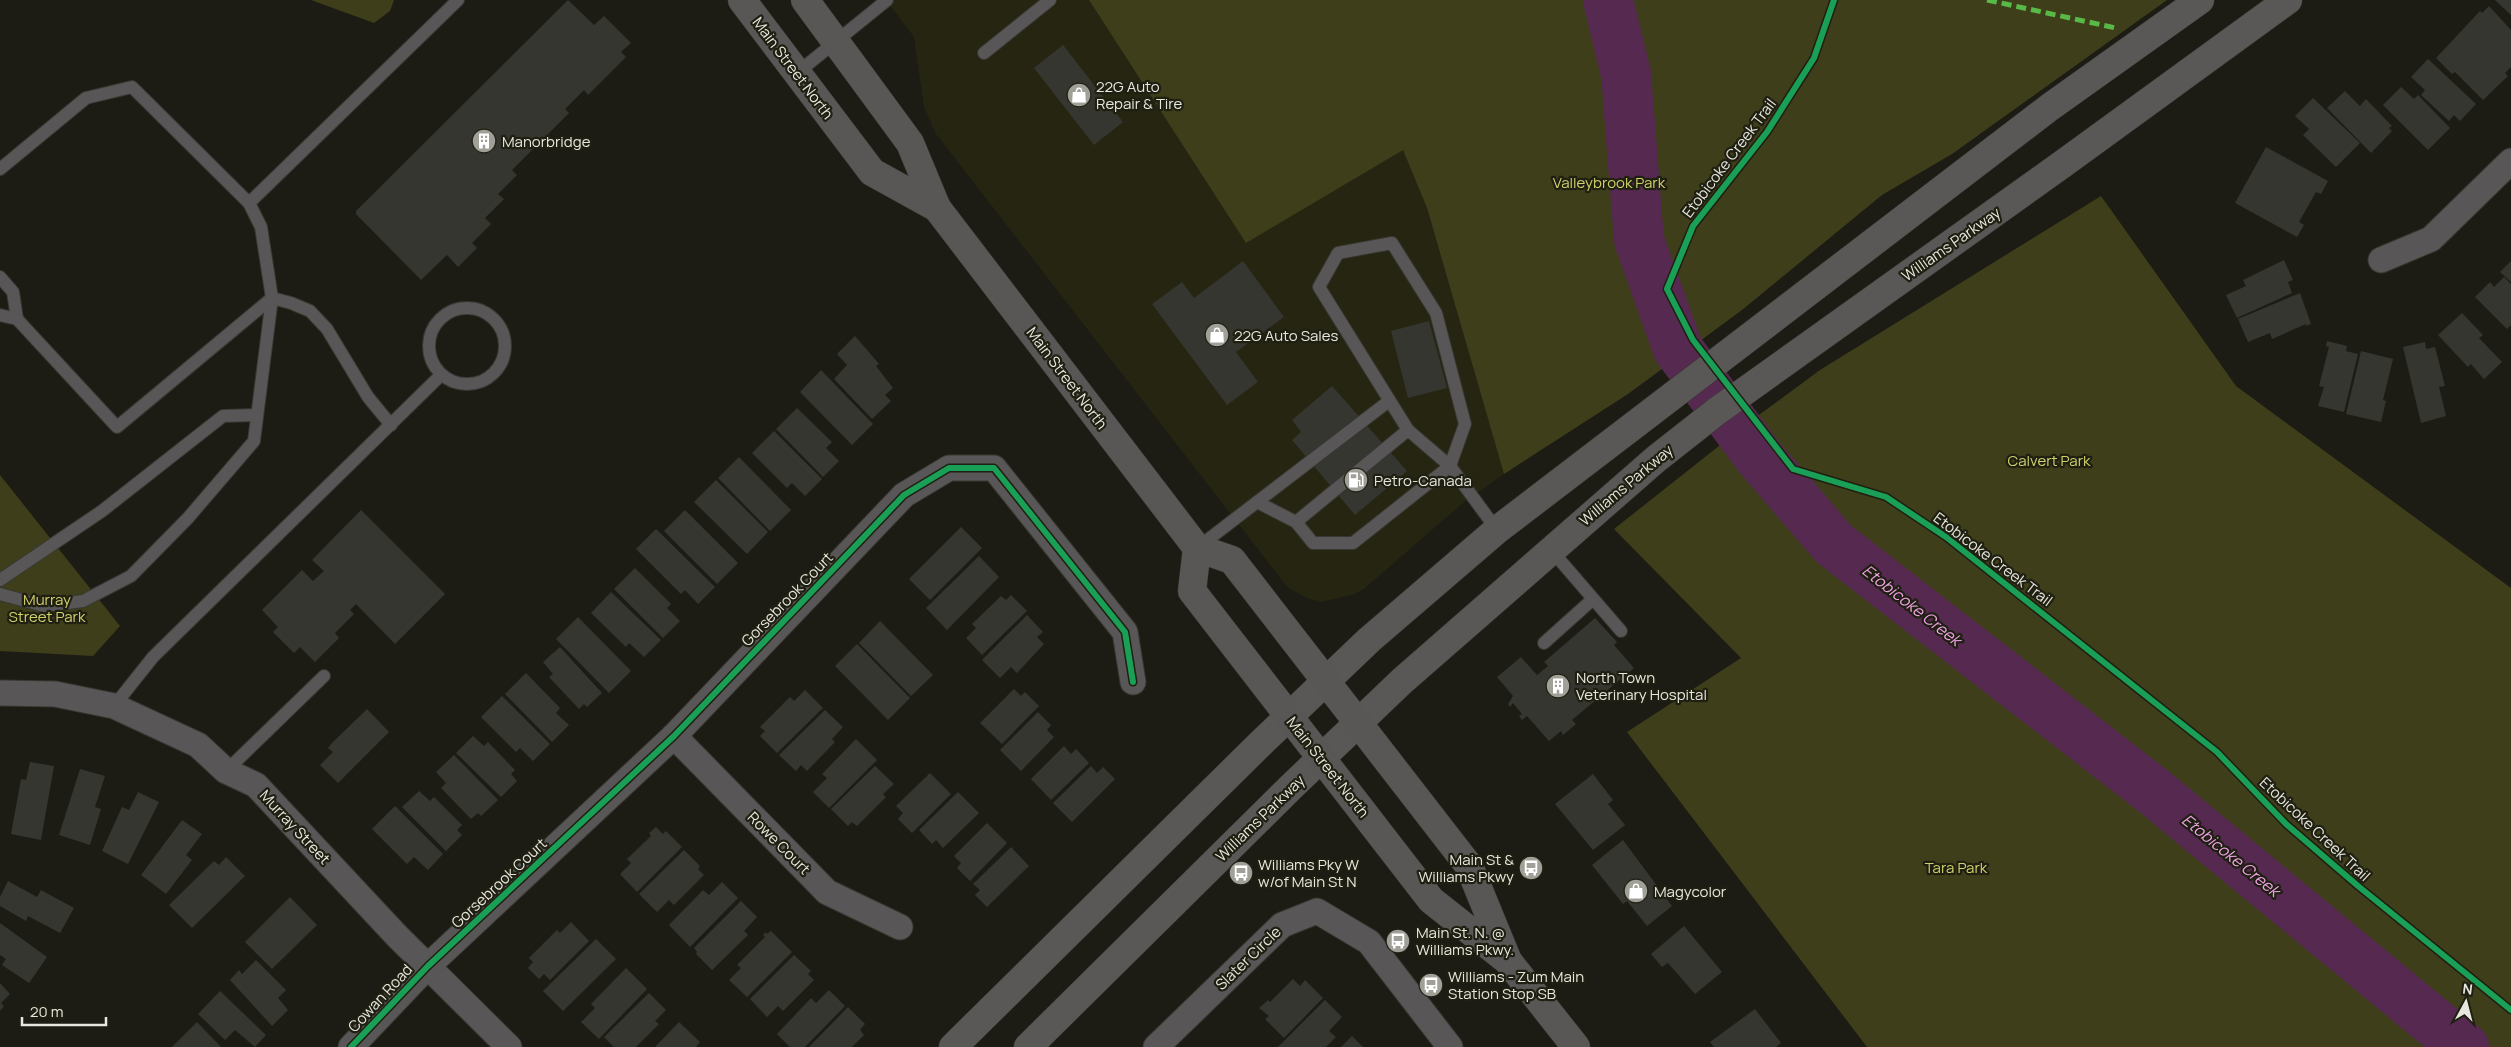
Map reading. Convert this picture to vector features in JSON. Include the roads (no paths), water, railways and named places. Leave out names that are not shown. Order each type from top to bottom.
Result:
[{"type":"main road","name":"Main Street North","points":[[742,0],[872,172],[938,208]]},
{"type":"main road","name":"Main Street North","points":[[805,0],[910,143],[938,208],[1197,548],[1232,560],[1470,866],[1508,961]]},
{"type":"main road","points":[[953,1047],[1289,716],[1369,640],[1496,530],[2050,108],[2200,0]]},
{"type":"main road","name":"Williams Parkway","points":[[1028,1047],[1321,758],[1402,681],[1656,459],[1779,367],[2288,0]]},
{"type":"main road","name":"Main Street North","points":[[1197,548],[1192,591],[1431,900],[1508,961],[1576,1047]]},
{"type":"street","points":[[2381,260],[2431,239],[2511,161]]},
{"type":"street","name":"Gorsebrook Court","points":[[428,966],[674,736],[904,495],[949,468],[994,468],[1125,632],[1133,682]]},
{"type":"street","name":"Murray Street","points":[[0,693],[55,694],[114,706],[198,745],[226,772],[256,784],[428,966],[509,1047]]},
{"type":"street","name":"Rowe Court","points":[[674,736],[827,892],[900,927]]},
{"type":"street","name":"Slater Circle","points":[[1156,1047],[1282,925],[1317,911],[1369,942],[1450,1047]]},
{"type":"street","name":"Cowan Road","points":[[351,1047],[428,966]]},
{"type":"lane","points":[[249,203],[458,0]]},
{"type":"lane","points":[[797,73],[887,0]]},
{"type":"lane","points":[[984,53],[1050,0]]},
{"type":"lane","points":[[0,169],[86,98],[132,87],[249,203],[262,227],[272,298],[254,441],[188,518],[131,576],[82,601],[44,606],[0,594]]},
{"type":"lane","points":[[1257,502],[1296,522],[1313,543],[1353,543],[1450,466],[1465,424],[1436,313],[1392,243],[1338,253],[1320,288],[1408,430],[1450,466],[1496,530]]},
{"type":"lane","points":[[0,277],[13,292],[17,319]]},
{"type":"lane","points":[[0,315],[17,319],[117,427],[272,298]]},
{"type":"lane","points":[[272,298],[292,303],[310,312],[327,329],[368,397],[390,425]]},
{"type":"lane","points":[[460,308],[474,308],[488,313],[498,323],[504,336],[506,350],[502,364],[494,375],[481,382],[467,385],[453,383],[441,375],[432,364],[428,350],[430,336],[436,323],[447,313],[460,308]]},
{"type":"lane","points":[[114,706],[154,657],[441,375]]},
{"type":"lane","points":[[1197,548],[1389,400]]},
{"type":"lane","points":[[0,580],[102,511],[223,416],[256,415]]},
{"type":"lane","points":[[1296,522],[1408,430]]},
{"type":"lane","points":[[1552,551],[1621,631]]},
{"type":"lane","points":[[1544,643],[1593,599]]},
{"type":"lane","points":[[226,772],[324,676]]},
{"type":"waterway","name":"Etobicoke Creek","points":[[1608,0],[1626,74],[1639,240],[1678,349],[1760,458],[1834,544],[2152,790],[2464,1047]]},
{"type":"place","name":"22G Auto Repair & Tire","points":[[1079,95]]},
{"type":"place","name":"Manorbridge","points":[[484,141]]},
{"type":"place","name":"22G Auto Sales","points":[[1217,335]]},
{"type":"place","name":"Petro-Canada","points":[[1356,480]]},
{"type":"place","name":"North Town Veterinary Hospital","points":[[1558,686]]},
{"type":"place","name":"Main St & Williams Pkwy","points":[[1531,868]]},
{"type":"place","name":"Williams Pky W w/of Main St N","points":[[1241,873]]},
{"type":"place","name":"Magycolor","points":[[1636,891]]},
{"type":"place","name":"Main St. N. @ Williams Pkwy.","points":[[1398,941]]},
{"type":"place","name":"Williams - Zum Main Station Stop SB","points":[[1431,985]]},
{"type":"park label","name":"Valleybrook Park","points":[[1609,182]]},
{"type":"park label","name":"Calvert Park","points":[[2049,460]]},
{"type":"park label","name":"Murray Street Park","points":[[47,608]]},
{"type":"park label","name":"Tara Park","points":[[1956,867]]}]
